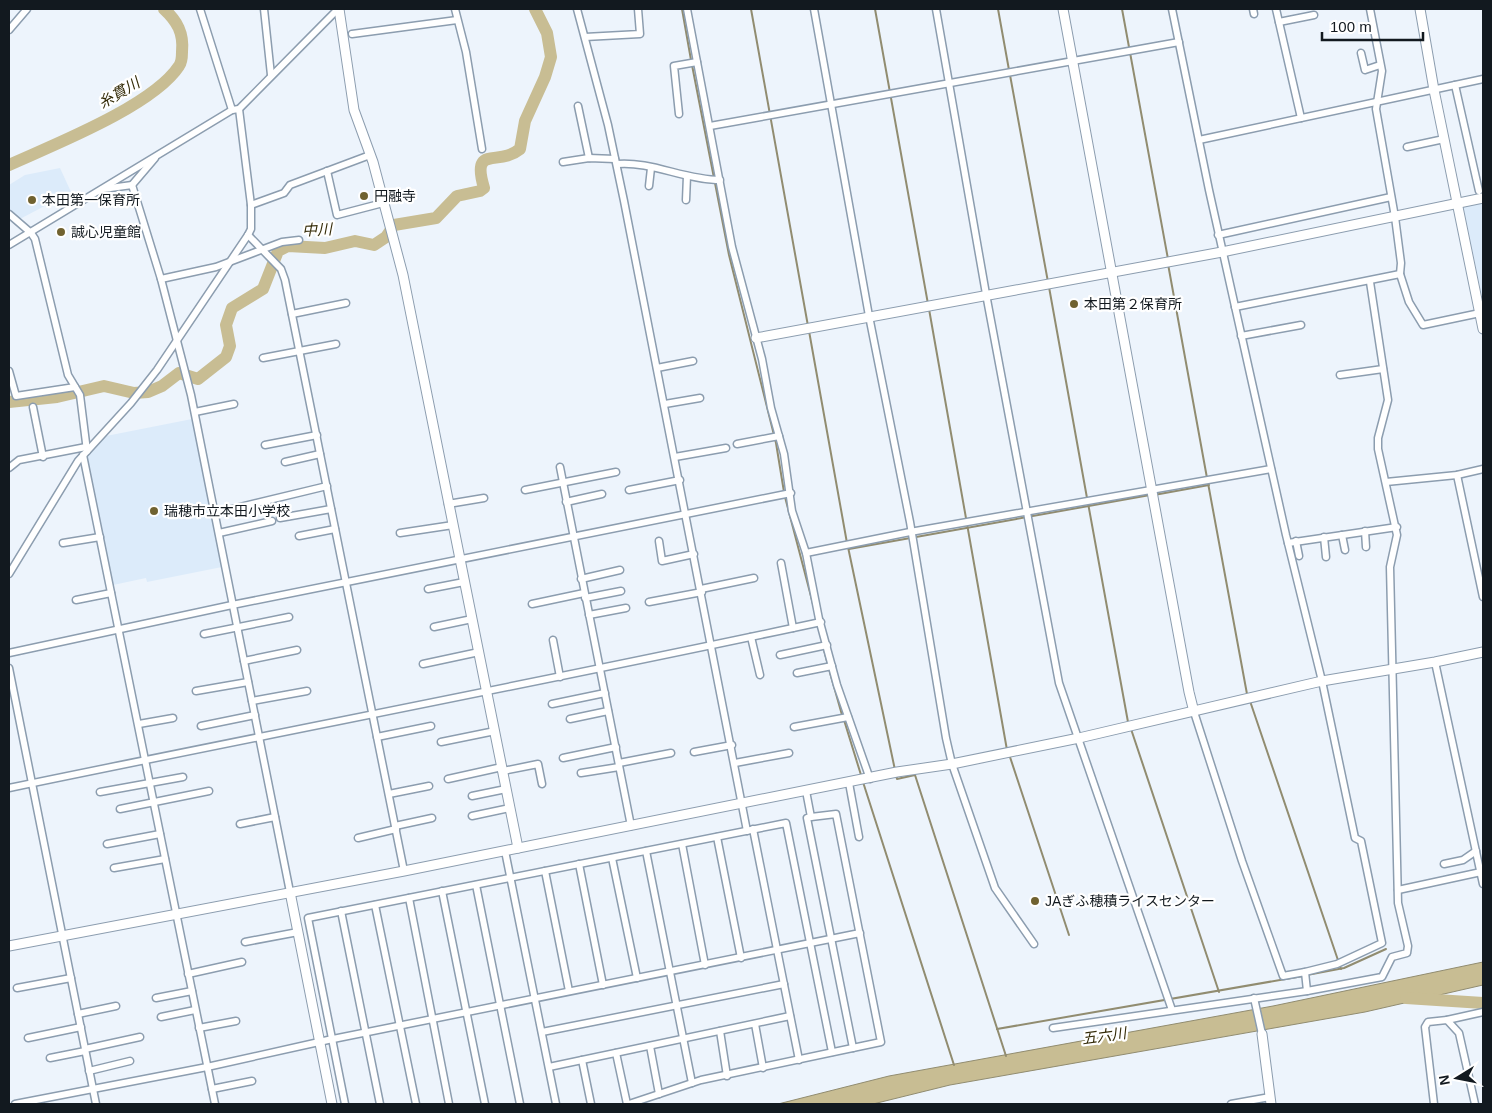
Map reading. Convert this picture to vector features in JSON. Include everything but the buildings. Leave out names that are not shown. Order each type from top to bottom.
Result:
[{"type":"street","points":[[9,30],[27,9]]},
{"type":"street","points":[[9,574],[85,451],[131,403],[178,340],[251,229],[250,205],[236,109],[200,9]]},
{"type":"street","points":[[264,9],[272,75]]},
{"type":"street","points":[[9,245],[236,109],[339,9]]},
{"type":"street","points":[[339,9],[354,110],[370,155],[403,275],[518,848]]},
{"type":"street","points":[[455,9],[466,53],[482,149]]},
{"type":"street","points":[[577,9],[616,162],[743,804],[777,950],[799,1060]]},
{"type":"street","points":[[585,37],[640,34],[638,9]]},
{"type":"street","points":[[688,9],[710,126],[716,180],[762,359],[771,408],[791,493],[792,511],[806,553],[832,666],[870,779]]},
{"type":"street","points":[[814,9],[952,764],[995,888],[1034,944]]},
{"type":"street","points":[[936,9],[986,294],[1059,683],[1172,1010]]},
{"type":"street","points":[[1064,9],[1188,692],[1242,861],[1283,976],[1340,963],[1382,943],[1361,841],[1355,838],[1322,681],[1270,469],[1218,234],[1172,9]]},
{"type":"street","points":[[1276,9],[1301,118]]},
{"type":"street","points":[[1370,9],[1382,71],[1376,102],[1395,217],[1401,263],[1400,274],[1409,302],[1423,324],[1480,313]]},
{"type":"street","points":[[1420,9],[1434,90],[1483,329]]},
{"type":"street","points":[[1279,22],[1314,15]]},
{"type":"street","points":[[352,34],[457,20]]},
{"type":"street","points":[[710,126],[1179,42]]},
{"type":"street","points":[[1361,53],[1365,70],[1380,66]]},
{"type":"street","points":[[679,114],[674,66],[697,62]]},
{"type":"street","points":[[1199,140],[1483,79]]},
{"type":"street","points":[[756,338],[986,294],[1222,252],[1458,203],[1481,194],[1456,85]]},
{"type":"street","points":[[578,106],[589,158]]},
{"type":"street","points":[[1407,147],[1444,139]]},
{"type":"street","points":[[103,189],[132,185],[157,155]]},
{"type":"street","points":[[250,205],[284,193],[290,185],[370,155]]},
{"type":"street","points":[[563,162],[589,158],[630,163],[687,176],[716,180]]},
{"type":"street","points":[[649,186],[652,168]]},
{"type":"street","points":[[327,172],[337,215],[384,203]]},
{"type":"street","points":[[686,200],[687,176]]},
{"type":"street","points":[[132,185],[178,340],[195,412],[332,1104]]},
{"type":"street","points":[[1218,234],[1391,197]]},
{"type":"street","points":[[9,214],[31,233],[59,331],[68,375],[80,396],[85,451],[100,537],[215,1104]]},
{"type":"street","points":[[248,235],[284,274],[404,871]]},
{"type":"street","points":[[161,279],[216,267],[263,251],[282,242],[299,240]]},
{"type":"street","points":[[1235,307],[1370,282],[1400,274]]},
{"type":"street","points":[[1053,1028],[1172,1010],[1255,1001],[1382,977],[1392,958],[1406,953],[1408,946],[1398,903],[1392,670],[1390,567],[1397,535],[1378,438],[1388,400],[1370,282]]},
{"type":"street","points":[[292,314],[346,303]]},
{"type":"street","points":[[1241,336],[1301,325]]},
{"type":"street","points":[[263,358],[336,344]]},
{"type":"street","points":[[657,368],[693,361]]},
{"type":"street","points":[[1340,376],[1383,369]]},
{"type":"street","points":[[9,371],[12,394],[16,396],[44,394],[75,388]]},
{"type":"street","points":[[665,404],[700,398]]},
{"type":"street","points":[[195,412],[234,404]]},
{"type":"street","points":[[34,407],[43,457]]},
{"type":"street","points":[[265,445],[316,435]]},
{"type":"street","points":[[737,444],[779,436]]},
{"type":"street","points":[[675,457],[726,448]]},
{"type":"street","points":[[9,468],[19,460],[85,451]]},
{"type":"street","points":[[285,462],[320,454]]},
{"type":"street","points":[[560,468],[631,826]]},
{"type":"street","points":[[806,553],[910,532],[1270,469]]},
{"type":"street","points":[[1386,482],[1457,475],[1483,470]]},
{"type":"street","points":[[526,490],[616,472]]},
{"type":"street","points":[[1457,475],[1483,597]]},
{"type":"street","points":[[629,490],[680,480]]},
{"type":"street","points":[[215,513],[327,486]]},
{"type":"street","points":[[9,652],[232,605],[791,493]]},
{"type":"street","points":[[566,502],[602,494]]},
{"type":"street","points":[[448,504],[484,498]]},
{"type":"street","points":[[280,518],[331,509]]},
{"type":"street","points":[[218,533],[272,521]]},
{"type":"street","points":[[400,533],[452,525]]},
{"type":"street","points":[[1288,543],[1396,526]]},
{"type":"street","points":[[299,536],[335,529]]},
{"type":"street","points":[[1365,531],[1366,547]]},
{"type":"street","points":[[1342,535],[1345,550]]},
{"type":"street","points":[[63,543],[100,537]]},
{"type":"street","points":[[1324,537],[1326,557]]},
{"type":"street","points":[[658,542],[662,560],[694,554]]},
{"type":"street","points":[[1296,542],[1299,556]]},
{"type":"street","points":[[781,563],[793,628]]},
{"type":"street","points":[[581,579],[620,570]]},
{"type":"street","points":[[649,602],[754,578]]},
{"type":"street","points":[[428,589],[464,582]]},
{"type":"street","points":[[532,604],[621,591]]},
{"type":"street","points":[[76,600],[111,594]]},
{"type":"street","points":[[589,614],[626,608]]},
{"type":"street","points":[[204,634],[289,617]]},
{"type":"street","points":[[434,627],[472,619]]},
{"type":"street","points":[[9,788],[372,713],[488,692],[821,622]]},
{"type":"street","points":[[751,637],[760,675]]},
{"type":"street","points":[[553,640],[560,677]]},
{"type":"street","points":[[780,655],[827,646]]},
{"type":"street","points":[[244,661],[297,650]]},
{"type":"street","points":[[423,664],[479,652]]},
{"type":"street","points":[[9,946],[177,912],[404,871],[870,779],[896,772],[952,764],[1079,738],[1322,681],[1392,670],[1483,652]]},
{"type":"street","points":[[1436,662],[1483,884]]},
{"type":"street","points":[[797,673],[832,666]]},
{"type":"street","points":[[9,668],[96,1104]]},
{"type":"street","points":[[196,692],[248,682]]},
{"type":"street","points":[[252,701],[307,691]]},
{"type":"street","points":[[552,704],[605,693]]},
{"type":"street","points":[[570,719],[608,711]]},
{"type":"street","points":[[201,726],[255,715]]},
{"type":"street","points":[[794,727],[848,716]]},
{"type":"street","points":[[139,724],[173,718]]},
{"type":"street","points":[[377,737],[431,726]]},
{"type":"street","points":[[440,742],[495,731]]},
{"type":"street","points":[[694,752],[732,745]]},
{"type":"street","points":[[563,758],[616,747]]},
{"type":"street","points":[[581,774],[671,752]]},
{"type":"street","points":[[735,763],[789,753]]},
{"type":"street","points":[[448,779],[538,764],[542,784]]},
{"type":"street","points":[[100,792],[183,777]]},
{"type":"street","points":[[848,783],[859,837]]},
{"type":"street","points":[[389,794],[429,786]]},
{"type":"street","points":[[472,796],[506,788]]},
{"type":"street","points":[[120,809],[209,791]]},
{"type":"street","points":[[806,791],[812,817]]},
{"type":"street","points":[[472,816],[510,808]]},
{"type":"street","points":[[616,1053],[628,1104],[692,1083],[881,1042],[836,814],[807,818],[853,1048]]},
{"type":"street","points":[[240,824],[275,817]]},
{"type":"street","points":[[358,838],[432,818]]},
{"type":"street","points":[[345,1104],[308,918],[786,823],[832,1052]]},
{"type":"street","points":[[107,844],[160,834]]},
{"type":"street","points":[[717,837],[741,958]]},
{"type":"street","points":[[682,844],[705,965]]},
{"type":"street","points":[[505,851],[556,1104]]},
{"type":"street","points":[[646,851],[692,1083]]},
{"type":"street","points":[[1444,864],[1463,860],[1476,851]]},
{"type":"street","points":[[612,858],[637,978]]},
{"type":"street","points":[[114,868],[165,859]]},
{"type":"street","points":[[579,864],[603,985]]},
{"type":"street","points":[[545,871],[568,991]]},
{"type":"street","points":[[1398,890],[1480,872]]},
{"type":"street","points":[[476,885],[520,1104]]},
{"type":"street","points":[[442,891],[485,1104]]},
{"type":"street","points":[[409,898],[450,1104]]},
{"type":"street","points":[[375,904],[416,1104]]},
{"type":"street","points":[[341,911],[380,1104]]},
{"type":"street","points":[[245,942],[298,932]]},
{"type":"street","points":[[16,1104],[207,1067],[365,1032],[860,933]]},
{"type":"street","points":[[188,974],[242,962]]},
{"type":"street","points":[[1305,972],[1307,991]]},
{"type":"street","points":[[18,988],[70,978]]},
{"type":"street","points":[[542,1032],[784,984]]},
{"type":"street","points":[[156,998],[192,991]]},
{"type":"street","points":[[1231,1104],[1271,1101],[1262,1034],[1255,1001]]},
{"type":"street","points":[[78,1014],[116,1006]]},
{"type":"street","points":[[161,1017],[195,1010]]},
{"type":"street","points":[[1434,1104],[1425,1027],[1428,1022],[1483,1012]]},
{"type":"street","points":[[549,1066],[790,1016]]},
{"type":"street","points":[[1447,1020],[1459,1033],[1475,1104]]},
{"type":"street","points":[[199,1028],[236,1021]]},
{"type":"street","points":[[755,1024],[763,1068]]},
{"type":"street","points":[[28,1038],[81,1027]]},
{"type":"street","points":[[720,1031],[727,1076]]},
{"type":"street","points":[[50,1058],[140,1037]]},
{"type":"street","points":[[650,1046],[659,1094]]},
{"type":"street","points":[[582,1060],[591,1104]]},
{"type":"street","points":[[90,1071],[130,1061]]},
{"type":"street","points":[[212,1089],[252,1081]]},
{"type":"shaded area","name":"本田第一保育所","points":[[60,168],[71,192],[20,219],[9,209],[9,185],[25,175]]},
{"type":"shaded area","points":[[1483,202],[1483,301],[1463,207]]},
{"type":"shaded area","name":"瑞穂市立本田小学校","points":[[192,419],[222,567],[147,582],[146,578],[113,585],[86,456],[106,436]]},
{"type":"shaded area","points":[[1483,962],[1483,985],[1365,1012],[950,1085],[873,1104],[778,1104],[889,1076],[1273,1006]]},
{"type":"waterway","name":"糸貫川","points":[[9,165],[101,123],[148,96],[166,81],[181,63],[182,39],[179,28],[164,9]]},
{"type":"waterway","name":"中川","points":[[9,402],[57,397],[104,386],[134,393],[148,392],[162,386],[179,373],[198,379],[226,357],[230,346],[226,325],[232,308],[263,289],[278,251],[288,246],[325,248],[355,241],[374,245],[386,237],[394,225],[436,218],[457,196],[480,191],[484,188],[481,174],[481,166],[484,161],[512,154],[520,149],[525,121],[545,77],[551,57],[547,33],[535,9]]},
{"type":"waterway","points":[[682,9],[691,60]]},
{"type":"waterway","points":[[751,9],[808,326]]},
{"type":"waterway","points":[[875,9],[928,304]]},
{"type":"waterway","points":[[998,9],[1009,70]]},
{"type":"waterway","points":[[1122,9],[1168,259]]},
{"type":"waterway","points":[[692,65],[714,178]]},
{"type":"waterway","points":[[1010,75],[1048,282]]},
{"type":"waterway","points":[[715,183],[729,255],[776,443],[784,492]]},
{"type":"waterway","points":[[1168,264],[1207,478]]},
{"type":"waterway","points":[[1049,287],[1087,498]]},
{"type":"waterway","points":[[929,309],[1007,750]]},
{"type":"waterway","points":[[809,331],[847,543]]},
{"type":"waterway","points":[[1208,483],[1247,694]]},
{"type":"waterway","points":[[1154,495],[1209,485]]},
{"type":"waterway","points":[[849,549],[1150,495]]},
{"type":"waterway","points":[[785,497],[813,604]]},
{"type":"waterway","points":[[1088,503],[1128,722]]},
{"type":"waterway","points":[[848,547],[895,770]]},
{"type":"waterway","points":[[824,650],[828,665]]},
{"type":"waterway","points":[[829,669],[842,715]]},
{"type":"waterway","points":[[1250,701],[1341,969]]},
{"type":"waterway","points":[[844,720],[861,775]]},
{"type":"waterway","points":[[1131,729],[1219,992]]},
{"type":"waterway","points":[[1009,754],[1069,935]]},
{"type":"waterway","points":[[896,775],[897,779],[915,775],[1006,1056]]},
{"type":"waterway","points":[[863,782],[954,1065]]},
{"type":"waterway","points":[[1307,975],[1344,968],[1386,949]]},
{"type":"waterway","points":[[997,1029],[1303,976]]},
{"type":"waterway","name":"五六川","points":[[1406,998],[1483,1003]]},
{"type":"place","name":"円融寺","points":[[364,196]]},
{"type":"place","name":"本田第一保育所","points":[[32,200]]},
{"type":"place","name":"誠心児童館","points":[[61,232]]},
{"type":"place","name":"本田第２保育所","points":[[1074,304]]},
{"type":"place","name":"瑞穂市立本田小学校","points":[[154,511]]},
{"type":"place","name":"JAぎふ穂積ライスセンター","points":[[1035,901]]}]
